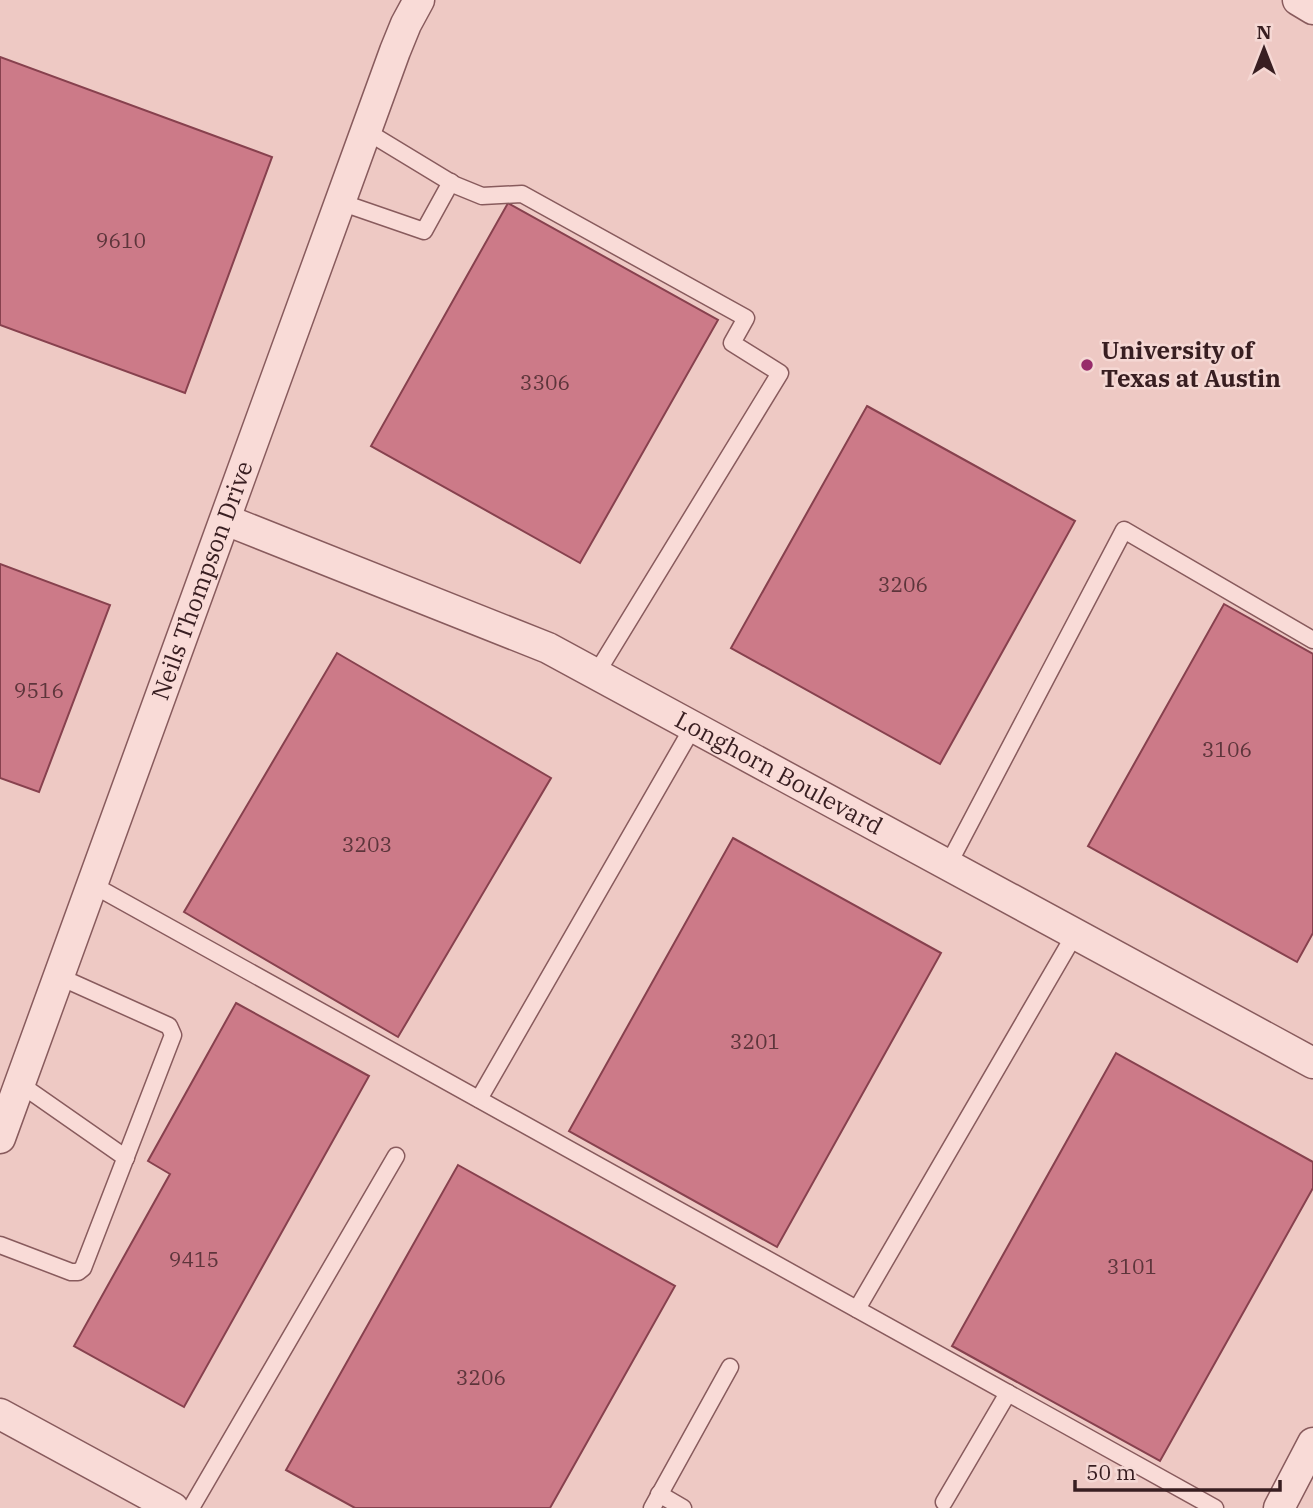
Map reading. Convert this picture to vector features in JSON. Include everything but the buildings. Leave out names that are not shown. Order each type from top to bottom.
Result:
[{"type":"street","points":[[1298,0],[1313,9]]},
{"type":"street","name":"Neils Thompson Drive","points":[[0,1138],[411,8]]},
{"type":"street","name":"Longhorn Boulevard","points":[[226,520],[548,648],[1313,1063]]},
{"type":"street","points":[[0,1414],[164,1506]]},
{"type":"street","points":[[1279,1508],[1313,1443]]},
{"type":"lane","points":[[366,131],[451,182],[482,196],[522,194],[746,318],[732,343],[780,373],[596,674]]},
{"type":"lane","points":[[340,202],[424,231],[451,182]]},
{"type":"lane","points":[[948,865],[1125,530],[1313,640]]},
{"type":"lane","points":[[479,1100],[693,727]]},
{"type":"lane","points":[[93,885],[1215,1508]]},
{"type":"lane","points":[[857,1309],[1075,934]]},
{"type":"lane","points":[[0,1245],[71,1272],[78,1272],[83,1268],[173,1035],[173,1029],[60,977]]},
{"type":"lane","points":[[20,1084],[126,1158]]},
{"type":"lane","points":[[191,1508],[396,1156]]},
{"type":"lane","points":[[683,1508],[655,1501],[730,1367]]},
{"type":"lane","points":[[944,1502],[1008,1393]]},
{"type":"place","name":"University of Texas at Austin","points":[[1087,365]]}]
